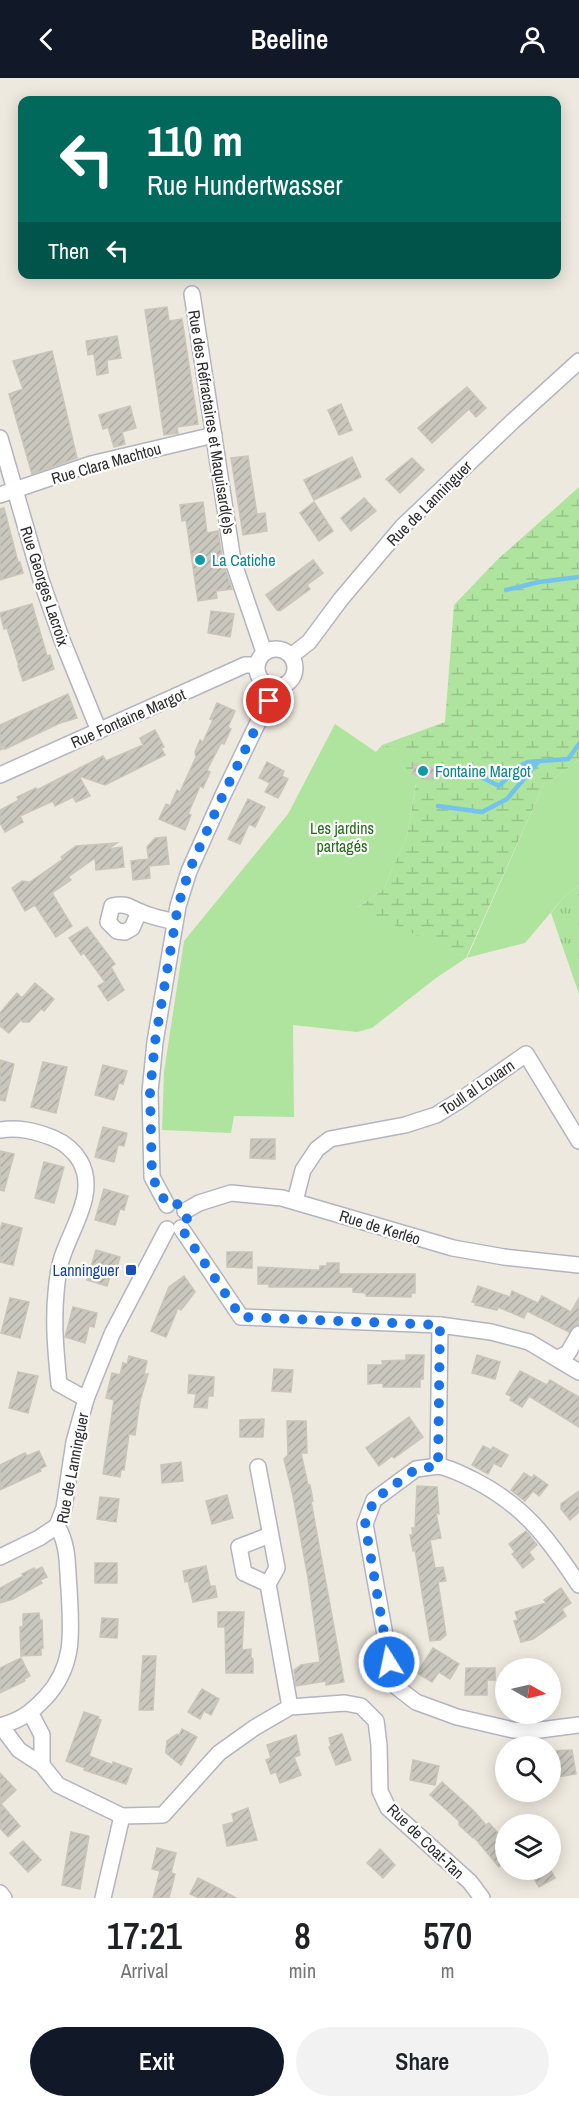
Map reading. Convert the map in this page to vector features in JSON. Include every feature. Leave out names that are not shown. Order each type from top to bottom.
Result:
[{"type":"street","name":"Rue des Réfractaires et Maquisard(e)s","points":[[192,294],[234,561],[260,659]]},
{"type":"street","name":"Rue de Lanninguer","points":[[291,656],[309,642],[341,599],[402,527],[579,361]]},
{"type":"street","name":"Rue Clara Machtou","points":[[7,493],[91,464],[214,435]]},
{"type":"street","name":"Rue Georges Lacroix","points":[[0,438],[7,493],[99,731]]},
{"type":"street","points":[[278,648],[291,656],[295,667],[287,684],[268,686],[259,678],[260,659],[271,649],[278,648]]},
{"type":"street","name":"Rue Fontaine Margot","points":[[0,775],[260,659]]},
{"type":"street","points":[[167,1205],[152,1177],[150,1092],[155,1042],[175,922],[189,871],[275,687]]},
{"type":"street","points":[[140,912],[175,922]]},
{"type":"street","name":"Toull al Louarn","points":[[295,1201],[303,1170],[317,1149],[330,1139],[405,1125],[436,1115],[526,1054],[579,1141]]},
{"type":"street","points":[[0,1130],[13,1128],[37,1131],[61,1141],[75,1153],[84,1169],[87,1185],[82,1206],[62,1255],[56,1293],[56,1328],[58,1384],[86,1399]]},
{"type":"street","name":"Rue de Kerléo","points":[[185,1211],[199,1203],[231,1193],[295,1201],[453,1248],[504,1257],[579,1265]]},
{"type":"street","points":[[174,1229],[187,1219],[185,1211],[177,1204],[167,1205],[162,1210],[160,1217],[162,1224],[174,1229],[241,1317],[440,1325],[491,1332],[529,1342],[579,1372]]},
{"type":"street","name":"Rue de Lanninguer","points":[[1,1726],[31,1714],[54,1688],[67,1665],[71,1632],[66,1549],[63,1536],[57,1526],[64,1508],[74,1442],[86,1399],[112,1334],[174,1229]]},
{"type":"street","points":[[438,1466],[440,1325]]},
{"type":"street","points":[[558,1358],[568,1353],[579,1334]]},
{"type":"street","points":[[258,1467],[277,1568],[268,1584],[290,1707]]},
{"type":"street","points":[[579,1585],[549,1540],[521,1512],[490,1488],[448,1467],[416,1469],[374,1500],[365,1524],[394,1685],[417,1702],[457,1717],[513,1730],[532,1731],[579,1725]]},
{"type":"street","points":[[0,1557],[39,1538],[57,1526]]},
{"type":"street","points":[[268,1584],[244,1573],[239,1547],[270,1535]]},
{"type":"street","name":"Rue de Coat-Tan","points":[[1,1726],[20,1749],[42,1765],[58,1785],[122,1816],[163,1815],[219,1753],[254,1728],[290,1707],[345,1703],[361,1706],[376,1721],[380,1791],[388,1808],[470,1882],[482,1898]]},
{"type":"street","points":[[31,1714],[42,1735],[42,1765]]},
{"type":"street","points":[[103,1898],[122,1816]]},
{"type":"street","points":[[0,1893],[4,1898]]},
{"type":"green space","points":[[579,487],[579,760],[543,786],[466,958],[357,908],[383,890],[407,836],[416,784],[403,768],[406,755],[382,745],[445,722],[454,605],[497,560]]},
{"type":"green space","name":"Les jardins partagés","points":[[335,724],[376,752],[382,745],[407,755],[403,768],[416,783],[407,836],[383,890],[358,907],[467,958],[436,978],[372,1028],[357,1032],[293,1025],[294,1117],[234,1116],[231,1133],[162,1130],[164,1072],[184,941],[288,814]]},
{"type":"green space","points":[[579,760],[579,885],[563,898],[525,943],[467,958],[543,786]]},
{"type":"green space","points":[[579,885],[579,994],[551,913],[563,898]]},
{"type":"building","points":[[167,307],[169,321],[182,319],[198,424],[177,427],[178,433],[164,435],[145,310]]},
{"type":"building","points":[[117,336],[121,358],[107,360],[108,373],[97,375],[94,354],[88,355],[86,341]]},
{"type":"building","points":[[52,351],[77,458],[32,474],[9,394],[23,389],[13,361]]},
{"type":"building","points":[[467,387],[486,408],[476,417],[469,409],[432,443],[418,428]]},
{"type":"building","points":[[341,404],[352,430],[339,435],[328,410]]},
{"type":"building","points":[[130,406],[136,428],[122,432],[125,444],[114,447],[108,427],[103,429],[99,415]]},
{"type":"building","points":[[248,456],[257,514],[265,513],[267,531],[243,535],[231,458]]},
{"type":"building","points":[[352,457],[361,477],[314,500],[304,480]]},
{"type":"building","points":[[412,458],[424,470],[400,493],[386,479]]},
{"type":"building","points":[[364,498],[376,511],[351,531],[341,518]]},
{"type":"building","name":"La Catiche","points":[[203,502],[207,533],[218,531],[223,563],[232,589],[216,591],[217,598],[198,601],[186,520],[182,521],[180,505]]},
{"type":"building","points":[[314,502],[333,531],[319,541],[300,513]]},
{"type":"building","points":[[4,508],[23,573],[0,580],[0,509]]},
{"type":"building","points":[[313,560],[323,573],[307,585],[310,589],[280,611],[277,610],[266,595]]},
{"type":"building","points":[[32,604],[47,656],[50,655],[54,669],[23,681],[7,628],[4,629],[0,613]]},
{"type":"building","points":[[211,611],[234,614],[230,637],[208,633]]},
{"type":"building","points":[[68,694],[77,718],[60,723],[0,750],[0,725]]},
{"type":"building","points":[[217,703],[235,711],[228,727],[231,729],[207,770],[210,772],[203,788],[200,786],[188,814],[191,815],[185,830],[159,819],[166,804],[170,806],[177,790],[180,792],[196,757],[195,752],[200,740],[203,742],[213,720],[210,719]]},
{"type":"building","points":[[155,730],[164,747],[161,748],[165,755],[105,785],[79,776],[90,796],[76,802],[73,797],[55,806],[53,801],[20,816],[23,822],[5,832],[0,823],[0,810],[19,800],[17,797],[36,788],[37,790],[103,756],[106,761],[143,745],[140,738]]},
{"type":"building","points":[[267,762],[284,771],[282,776],[288,779],[278,798],[265,792],[270,783],[259,778]]},
{"type":"building","name":"Fontaine Margot","points":[[415,763],[435,769],[431,780],[412,774]]},
{"type":"building","points":[[248,799],[265,807],[255,827],[249,824],[240,844],[228,839]]},
{"type":"building","points":[[166,837],[169,864],[149,866],[150,878],[133,880],[131,861],[148,859],[149,863],[147,847],[155,838]]},
{"type":"building","points":[[117,843],[108,849],[122,847],[124,867],[96,870],[95,858],[68,877],[71,880],[52,893],[72,926],[56,937],[35,905],[25,911],[12,888],[22,881],[30,882],[63,859],[61,857],[76,846]]},
{"type":"building","points":[[87,927],[115,964],[111,967],[124,990],[108,1001],[98,986],[105,982],[84,953],[81,955],[69,938]]},
{"type":"building","points":[[35,983],[54,999],[44,1011],[41,1009],[29,1022],[21,1020],[9,1033],[0,1026],[0,1013],[17,993],[22,998]]},
{"type":"building","points":[[0,1060],[14,1064],[5,1101],[0,1100]]},
{"type":"building","points":[[43,1062],[67,1067],[56,1113],[31,1107]]},
{"type":"building","points":[[103,1065],[127,1071],[123,1084],[119,1083],[114,1100],[95,1095]]},
{"type":"building","points":[[103,1127],[127,1133],[124,1146],[118,1145],[114,1162],[95,1157]]},
{"type":"building","points":[[251,1139],[275,1139],[275,1159],[250,1158]]},
{"type":"building","points":[[0,1151],[14,1154],[4,1191],[0,1190]]},
{"type":"building","points":[[44,1162],[64,1167],[54,1203],[35,1198]]},
{"type":"building","points":[[104,1189],[128,1196],[124,1210],[120,1209],[115,1225],[95,1220]]},
{"type":"building","points":[[2,1223],[22,1228],[13,1265],[0,1262]]},
{"type":"building","points":[[96,1250],[120,1257],[116,1271],[112,1270],[107,1286],[87,1280]]},
{"type":"building","points":[[227,1252],[252,1252],[252,1268],[227,1267]]},
{"type":"building","points":[[327,1263],[339,1263],[339,1274],[415,1274],[415,1293],[411,1293],[411,1297],[366,1296],[366,1293],[353,1292],[353,1287],[269,1287],[269,1284],[258,1284],[258,1267],[320,1270],[320,1266],[327,1266]]},
{"type":"building","points":[[184,1276],[195,1292],[181,1310],[178,1308],[166,1337],[151,1331],[169,1287]]},
{"type":"building","points":[[478,1286],[510,1297],[512,1291],[538,1303],[542,1296],[571,1312],[579,1298],[579,1324],[569,1332],[527,1311],[524,1318],[498,1307],[497,1310],[475,1305],[476,1303],[472,1302]]},
{"type":"building","points":[[10,1298],[29,1302],[20,1338],[1,1333]]},
{"type":"building","points":[[73,1307],[97,1313],[94,1327],[89,1326],[85,1343],[65,1337]]},
{"type":"building","points":[[406,1355],[424,1355],[423,1379],[420,1379],[420,1387],[383,1387],[383,1383],[368,1384],[368,1365],[383,1365],[382,1361],[406,1360]]},
{"type":"building","points":[[477,1355],[500,1362],[495,1379],[472,1373]]},
{"type":"building","points":[[129,1356],[147,1361],[144,1374],[148,1374],[140,1401],[135,1435],[129,1434],[124,1470],[121,1470],[120,1477],[103,1474],[114,1400],[106,1398],[112,1373],[120,1375],[123,1363],[127,1364]]},
{"type":"building","points":[[274,1369],[293,1370],[291,1392],[272,1391]]},
{"type":"building","points":[[520,1371],[547,1385],[550,1380],[579,1397],[579,1427],[529,1396],[522,1407],[510,1400],[512,1397],[506,1394]]},
{"type":"building","points":[[18,1372],[38,1376],[28,1413],[9,1408]]},
{"type":"building","points":[[189,1375],[214,1377],[213,1396],[208,1396],[207,1408],[194,1407],[196,1394],[188,1393]]},
{"type":"building","points":[[409,1417],[423,1437],[379,1466],[366,1448]]},
{"type":"building","points":[[264,1419],[263,1437],[240,1437],[240,1420]]},
{"type":"building","points":[[287,1421],[306,1421],[307,1453],[301,1453],[308,1485],[310,1485],[344,1682],[326,1685],[326,1681],[296,1686],[294,1670],[301,1665],[320,1662],[308,1578],[284,1459],[288,1455]]},
{"type":"building","points":[[483,1446],[491,1450],[493,1447],[508,1455],[501,1467],[494,1463],[488,1474],[472,1465]]},
{"type":"building","points":[[39,1451],[46,1466],[40,1469],[41,1471],[0,1490],[0,1465],[25,1453],[27,1456]]},
{"type":"building","points":[[181,1462],[183,1481],[162,1483],[161,1465]]},
{"type":"building","points":[[524,1473],[532,1478],[534,1475],[548,1485],[539,1496],[533,1491],[525,1501],[511,1490]]},
{"type":"building","points":[[417,1486],[437,1487],[439,1514],[436,1513],[441,1538],[430,1540],[435,1568],[443,1567],[446,1581],[438,1582],[446,1635],[440,1640],[430,1641],[415,1550],[413,1551],[410,1535],[413,1535],[412,1528],[415,1528]]},
{"type":"building","points":[[579,1491],[579,1512],[570,1520],[561,1509],[561,1504]]},
{"type":"building","points":[[227,1495],[233,1518],[212,1524],[206,1501]]},
{"type":"building","points":[[100,1497],[119,1499],[116,1522],[97,1519]]},
{"type":"building","points":[[526,1531],[537,1545],[529,1552],[534,1559],[523,1568],[512,1554],[515,1552],[509,1544]]},
{"type":"building","points":[[95,1563],[117,1563],[117,1583],[95,1583]]},
{"type":"building","points":[[206,1566],[210,1586],[215,1586],[217,1597],[193,1602],[183,1571]]},
{"type":"building","points":[[42,1567],[47,1577],[40,1580],[42,1583],[13,1599],[0,1603],[0,1588],[34,1568],[36,1570]]},
{"type":"building","points":[[561,1588],[571,1603],[562,1609],[566,1616],[533,1639],[521,1642],[514,1621],[518,1620],[515,1612],[546,1603],[544,1600]]},
{"type":"building","points":[[218,1612],[244,1612],[242,1650],[251,1649],[253,1673],[226,1673],[225,1627],[218,1627]]},
{"type":"building","points":[[39,1613],[40,1621],[42,1620],[41,1655],[21,1656],[20,1627],[23,1627],[23,1614]]},
{"type":"building","points":[[102,1618],[118,1619],[117,1638],[100,1637]]},
{"type":"building","points":[[433,1648],[459,1664],[450,1679],[439,1672],[432,1682],[417,1673]]},
{"type":"building","points":[[143,1656],[156,1656],[153,1710],[139,1710]]},
{"type":"building","points":[[21,1658],[30,1676],[24,1679],[25,1681],[0,1693],[0,1668]]},
{"type":"building","points":[[466,1668],[495,1668],[495,1680],[487,1680],[487,1695],[465,1695]]},
{"type":"building","points":[[202,1689],[219,1699],[211,1715],[204,1711],[200,1719],[188,1712]]},
{"type":"building","points":[[84,1712],[99,1717],[98,1719],[101,1720],[89,1756],[132,1769],[126,1784],[84,1770],[85,1768],[66,1761]]},
{"type":"building","points":[[182,1729],[197,1737],[181,1765],[166,1751],[167,1741],[179,1735]]},
{"type":"building","points":[[342,1734],[351,1760],[336,1765],[329,1747],[331,1746],[329,1738]]},
{"type":"building","points":[[296,1735],[300,1755],[294,1757],[301,1775],[280,1783],[276,1772],[271,1774],[266,1760],[271,1758],[267,1745]]},
{"type":"building","points":[[561,1750],[572,1750],[576,1774],[561,1776]]},
{"type":"building","points":[[413,1760],[439,1766],[435,1785],[410,1780]]},
{"type":"building","points":[[0,1773],[16,1790],[1,1804],[20,1826],[8,1837],[0,1828]]},
{"type":"building","points":[[442,1782],[486,1825],[489,1823],[495,1830],[495,1862],[474,1837],[459,1825],[459,1821],[430,1795]]},
{"type":"building","points":[[248,1808],[257,1840],[227,1846],[223,1825],[234,1822],[232,1814]]},
{"type":"building","points":[[71,1832],[89,1836],[80,1889],[62,1885]]},
{"type":"building","points":[[23,1841],[41,1860],[28,1872],[10,1853]]},
{"type":"building","points":[[157,1848],[176,1853],[171,1873],[175,1874],[169,1898],[153,1898],[160,1871],[152,1869]]},
{"type":"building","points":[[380,1849],[395,1865],[383,1878],[367,1863]]},
{"type":"building","points":[[198,1878],[236,1898],[199,1898],[190,1894]]},
{"type":"building","points":[[535,1880],[551,1880],[539,1887]]},
{"type":"waterway","points":[[506,590],[539,582],[579,577]]},
{"type":"waterway","points":[[455,770],[481,777],[499,786],[518,767],[528,762],[568,759],[579,744]]},
{"type":"waterway","points":[[438,806],[482,812],[507,799],[538,762]]},
{"type":"place","name":"La Catiche","points":[[200,560]]},
{"type":"place","name":"Fontaine Margot","points":[[423,771]]},
{"type":"place","name":"Lanninguer","points":[[131,1270]]},
{"type":"route","points":[[269,701],[189,871],[178,906],[155,1042],[150,1092],[152,1177],[167,1205],[177,1204],[185,1211],[187,1219],[181,1228],[241,1317],[440,1325],[438,1466],[416,1469],[374,1500],[365,1524],[389,1662]]}]
